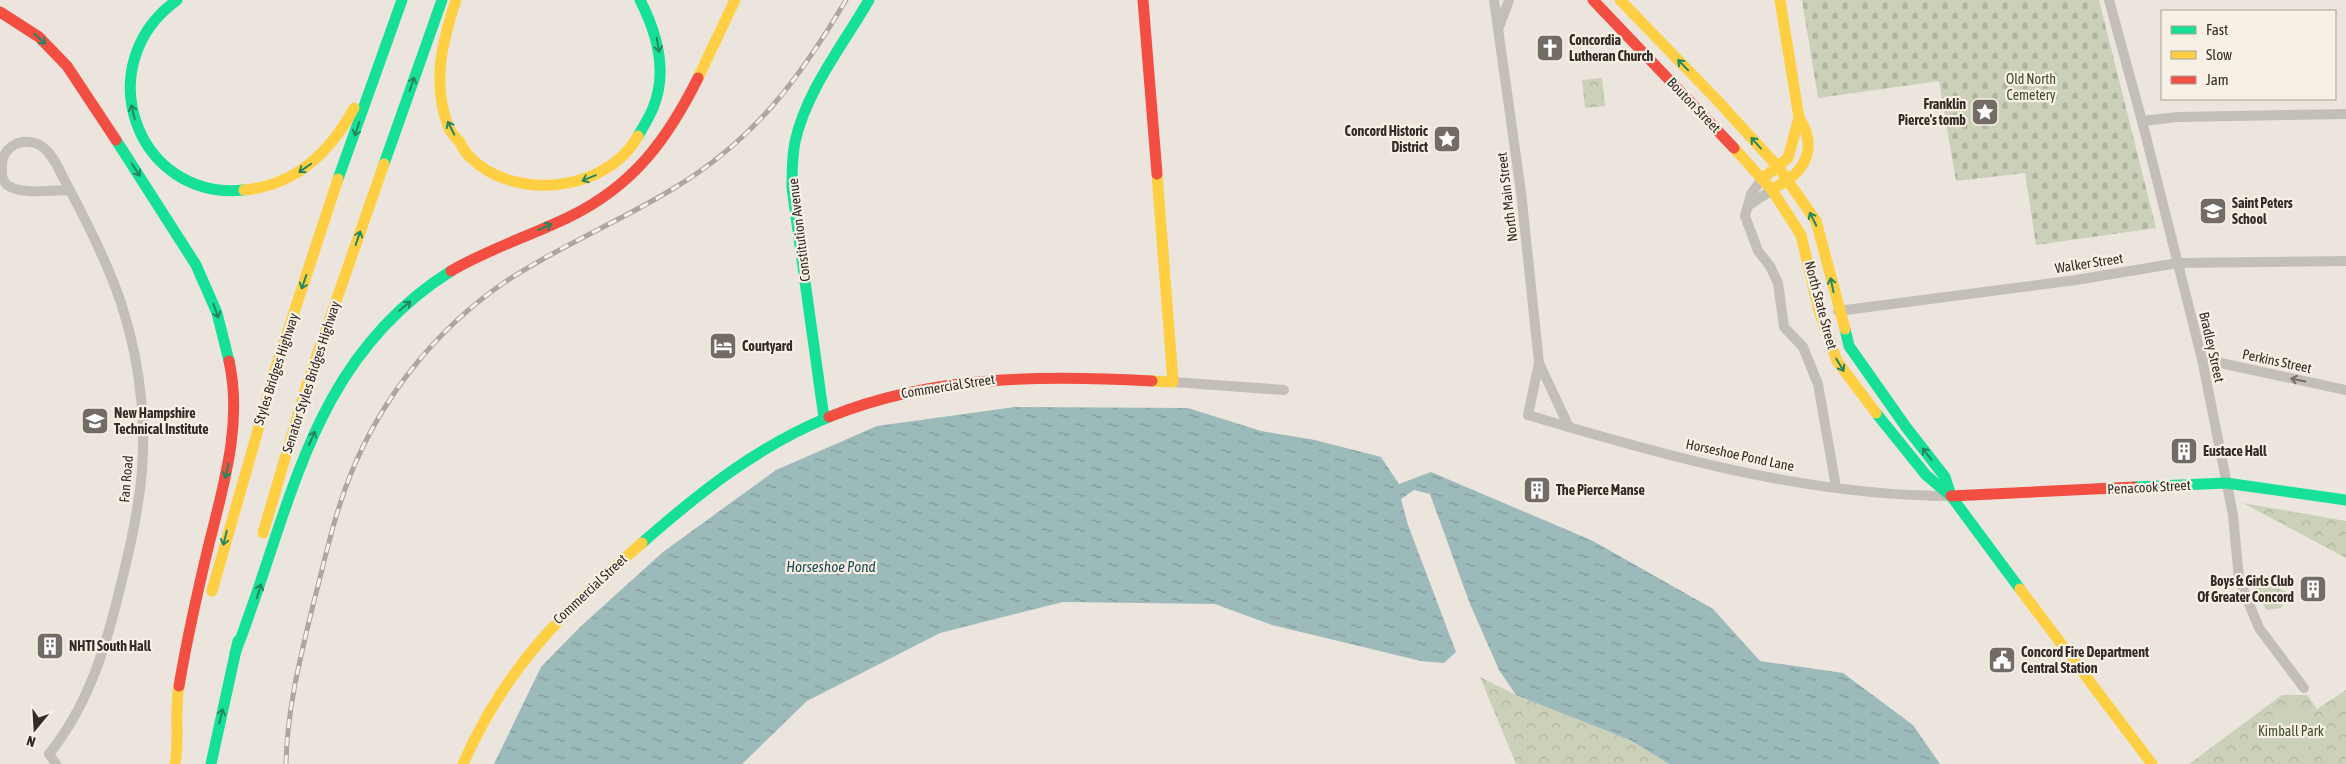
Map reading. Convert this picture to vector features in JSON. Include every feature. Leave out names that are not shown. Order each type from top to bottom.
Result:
[{"type":"main road","points":[[177,0],[154,20],[139,41],[130,65],[128,91],[133,117],[151,151],[180,177],[204,188],[230,192],[256,190],[281,182],[305,169],[325,151],[342,130],[381,58]]},
{"type":"main road","name":"Styles Bridges Highway","points":[[209,604],[266,396],[402,0]]},
{"type":"main road","name":"Senator Styles Bridges Highway","points":[[211,764],[252,574],[307,384],[442,0]]},
{"type":"main road","points":[[456,0],[448,29],[440,74],[441,98],[452,130],[462,148],[487,170],[518,184],[547,188],[576,184],[613,165],[630,149],[650,119],[658,91],[660,59],[656,35],[640,0]]},
{"type":"main road","points":[[235,653],[252,614],[282,516],[304,454],[326,405],[354,361],[398,312],[418,295],[461,265],[580,210],[626,181],[670,130],[688,98],[735,0]]},
{"type":"main road","name":"Constitution Avenue","points":[[824,418],[792,188],[792,162],[797,135],[807,109],[869,0]]},
{"type":"main road","points":[[1143,0],[1174,382]]},
{"type":"main road","name":"Bouton Street","points":[[1593,0],[1772,190]]},
{"type":"main road","name":"Bouton Street","points":[[1620,0],[1717,100],[1788,180]]},
{"type":"main road","points":[[1762,179],[1778,167],[1791,152],[1799,118],[1780,0]]},
{"type":"main road","points":[[0,12],[39,38],[67,66],[90,98],[196,265],[217,313],[230,364],[234,404],[230,457],[190,624],[176,694],[175,719],[178,747]]},
{"type":"main road","points":[[1772,190],[1800,170],[1809,140],[1807,129],[1799,118]]},
{"type":"main road","name":"North State Street","points":[[1788,180],[1816,220],[1848,346],[1906,427],[1945,476],[1951,496]]},
{"type":"main road","name":"North State Street","points":[[1772,190],[1801,235],[1819,311],[1837,361],[1850,381],[1926,475],[1951,496],[2152,764]]},
{"type":"main road","name":"Commercial Street","points":[[463,764],[479,728],[499,692],[527,652],[563,613],[611,568],[701,492],[755,454],[824,418],[869,401],[922,388],[1012,377],[1174,382]]},
{"type":"main road","name":"Penacook Street","points":[[1951,496],[2226,484],[2299,491],[2346,500]]},
{"type":"main road","points":[[175,764],[196,660]]},
{"type":"street","name":"North Main Street","points":[[1494,0],[1521,192],[1538,363],[1528,415]]},
{"type":"street","name":"North Main Street","points":[[1498,28],[1509,0]]},
{"type":"street","name":"Bradley Street","points":[[2109,0],[2142,121],[2202,359],[2233,515],[2237,570],[2244,595],[2259,628],[2304,688]]},
{"type":"street","points":[[2142,121],[2187,117],[2346,114]]},
{"type":"street","name":"Fan Road","points":[[56,764],[49,754],[76,717],[88,693],[112,623],[132,538],[142,466],[140,396],[131,337],[106,262],[70,190],[50,153],[42,146],[30,142],[18,143],[9,147],[2,157],[2,179],[8,186],[18,190],[70,190]]},
{"type":"street","points":[[1762,179],[1751,194],[1745,216],[1758,251],[1770,266],[1778,283],[1784,327],[1803,347],[1818,384],[1836,487]]},
{"type":"street","points":[[1749,205],[1772,190]]},
{"type":"street","name":"Walker Street","points":[[1838,312],[2076,280],[2178,263],[2346,261]]},
{"type":"street","name":"Perkins Street","points":[[2202,359],[2346,390]]},
{"type":"street","name":"North Main Street","points":[[1538,363],[1569,427]]},
{"type":"street","points":[[1174,382],[1284,390]]},
{"type":"street","name":"Horseshoe Pond Lane","points":[[1528,415],[1737,471],[1880,493],[1951,496]]},
{"type":"green space","name":"Old North Cemetery","points":[[1802,0],[2099,0],[2156,228],[2036,245],[2025,173],[1956,181],[1939,81],[1818,98]]},
{"type":"green space","points":[[1602,78],[1605,106],[1585,108],[1582,80]]},
{"type":"green space","points":[[2243,503],[2346,521],[2346,558]]},
{"type":"green space","points":[[2254,579],[2289,593],[2281,608],[2266,610],[2252,583]]},
{"type":"green space","points":[[1480,677],[1516,695],[1630,740],[1669,764],[1516,764]]},
{"type":"green space","name":"Kimball Park","points":[[2346,690],[2346,764],[2189,764],[2282,695],[2307,695],[2317,709]]},
{"type":"green space","points":[[2292,701],[2320,739],[2297,756],[2269,718]]},
{"type":"water","name":"Horseshoe Pond","points":[[1015,407],[1188,408],[1261,431],[1315,440],[1381,457],[1399,484],[1431,472],[1593,541],[1713,609],[1760,661],[1843,673],[1913,725],[1940,764],[1669,764],[1630,740],[1516,695],[1499,670],[1470,604],[1430,494],[1414,490],[1401,499],[1408,525],[1456,652],[1444,663],[1421,661],[1272,625],[1215,604],[1063,602],[940,633],[807,701],[742,764],[494,764],[541,667],[580,627],[663,552],[776,470],[877,426]]},
{"type":"railway","points":[[286,764],[289,722],[304,641],[334,522],[344,491],[363,447],[394,393],[413,367],[456,321],[505,282],[676,187],[729,148],[752,127],[793,81],[846,0]]},
{"type":"traffic: fast","points":[[177,0],[150,27],[134,59],[130,92],[137,124],[152,152],[176,174],[207,188],[244,190]]},
{"type":"traffic: fast","points":[[338,179],[402,0]]},
{"type":"traffic: fast","points":[[384,164],[442,0]]},
{"type":"traffic: fast","points":[[638,136],[651,112],[660,81],[656,39],[640,0]]},
{"type":"traffic: fast","points":[[824,418],[792,188],[793,153],[800,123],[816,87],[869,0]]},
{"type":"traffic: fast","points":[[116,140],[196,265],[217,313],[229,361]]},
{"type":"traffic: fast","points":[[235,653],[291,493],[311,442],[335,393],[365,348],[403,307],[451,271]]},
{"type":"traffic: fast","points":[[1845,329],[1849,346],[1906,427],[1945,477],[1951,496]]},
{"type":"traffic: fast","points":[[1876,413],[1926,475],[1951,496],[2020,589]]},
{"type":"traffic: fast","points":[[642,543],[708,488],[754,456],[829,417]]},
{"type":"traffic: fast","points":[[2134,487],[2226,483],[2346,500]]},
{"type":"traffic: fast","points":[[211,764],[238,641]]},
{"type":"traffic: slow","points":[[456,0],[443,47],[440,78],[441,94],[443,110],[449,128],[470,157],[489,171],[510,181],[534,185],[559,184],[583,179],[605,169],[624,155],[638,136]]},
{"type":"traffic: slow","points":[[698,78],[735,0]]},
{"type":"traffic: slow","points":[[1620,0],[1717,100],[1778,167],[1816,221],[1845,329]]},
{"type":"traffic: slow","points":[[1762,179],[1788,158],[1799,118],[1780,0]]},
{"type":"traffic: slow","points":[[244,190],[263,187],[280,181],[310,164],[334,139],[354,108]]},
{"type":"traffic: slow","points":[[1778,186],[1796,173],[1806,157],[1808,139],[1799,118]]},
{"type":"traffic: slow","points":[[1734,148],[1772,190],[1801,235],[1819,311],[1837,361],[1876,413]]},
{"type":"traffic: slow","points":[[263,533],[307,384],[384,164]]},
{"type":"traffic: slow","points":[[1152,381],[1173,382],[1157,174]]},
{"type":"traffic: slow","points":[[212,591],[276,367],[338,179]]},
{"type":"traffic: slow","points":[[463,764],[498,698],[539,643],[562,617],[642,543]]},
{"type":"traffic: slow","points":[[2020,589],[2152,764]]},
{"type":"traffic: slow","points":[[175,764],[179,686]]},
{"type":"traffic: jam","points":[[1143,0],[1157,174]]},
{"type":"traffic: jam","points":[[1593,0],[1734,148]]},
{"type":"traffic: jam","points":[[0,12],[39,37],[67,66],[116,140]]},
{"type":"traffic: jam","points":[[451,271],[480,256],[569,217],[592,205],[612,191],[630,176],[660,141],[674,122],[698,78]]},
{"type":"traffic: jam","points":[[179,686],[196,599],[220,502],[229,455],[234,408],[229,361]]},
{"type":"traffic: jam","points":[[829,417],[868,403],[908,393],[988,381],[1070,378],[1152,381]]},
{"type":"traffic: jam","points":[[1951,496],[2134,487]]},
{"type":"place","name":"Concordia Lutheran Church","points":[[1550,48]]},
{"type":"place","name":"Franklin Pierce's tomb","points":[[1985,112]]},
{"type":"place","name":"Concord Historic District","points":[[1447,139]]},
{"type":"place","name":"Saint Peters School","points":[[2213,211]]},
{"type":"place","name":"Courtyard","points":[[723,346]]},
{"type":"place","name":"New Hampshire Technical Institute","points":[[95,421]]},
{"type":"place","name":"Eustace Hall","points":[[2184,451]]},
{"type":"place","name":"The Pierce Manse","points":[[1537,490]]},
{"type":"place","name":"Boys & Girls Club Of Greater Concord","points":[[2313,589]]},
{"type":"place","name":"NHTI South Hall","points":[[50,646]]},
{"type":"place","name":"Concord Fire Department Central Station","points":[[2002,660]]}]
